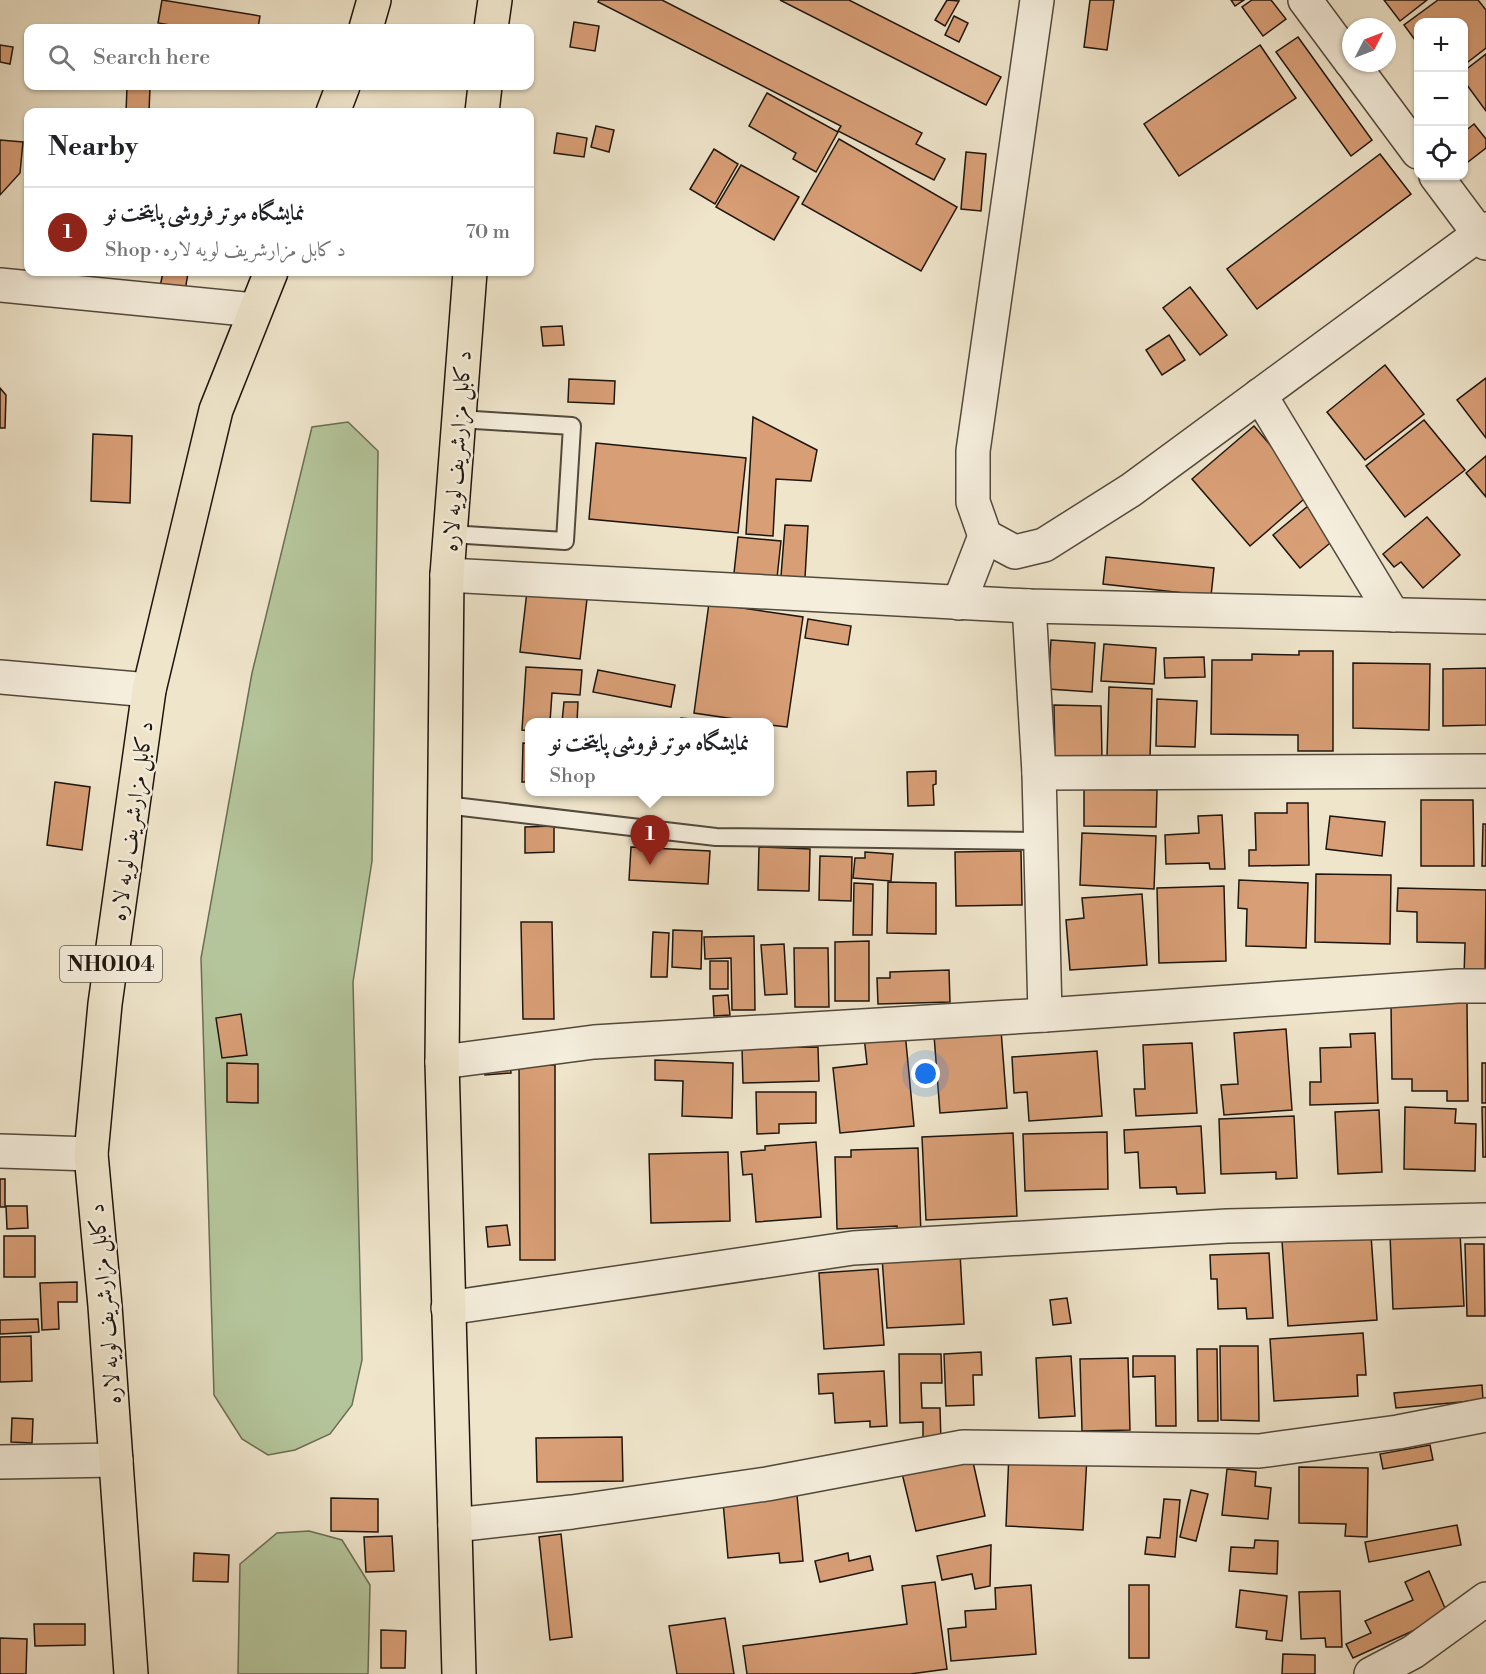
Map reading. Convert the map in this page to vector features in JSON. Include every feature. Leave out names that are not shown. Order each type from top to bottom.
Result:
[{"type":"highway","points":[[367,24],[374,0]]},
{"type":"highway","points":[[492,24],[495,0]]},
{"type":"highway","points":[[335,108],[341,90]]},
{"type":"highway","points":[[482,108],[485,90]]},
{"type":"highway","name":"د کابل مزارشریف لویه لاره","points":[[131,1674],[105,1306],[91,1154],[105,1004],[149,690],[216,410],[269,276]]},
{"type":"highway","name":"د کابل مزارشریف لویه لاره","points":[[459,1674],[442,1062],[447,575],[470,276]]},
{"type":"street","points":[[959,603],[985,536],[973,502],[973,451],[1037,0]]},
{"type":"street","points":[[1305,0],[1342,49]]},
{"type":"street","points":[[1359,72],[1414,145]]},
{"type":"street","points":[[985,536],[1015,552],[1044,545],[1131,490],[1484,235],[1439,180]]},
{"type":"street","points":[[0,285],[255,310]]},
{"type":"street","points":[[1260,395],[1393,615]]},
{"type":"street","points":[[447,575],[1029,606],[1486,617]]},
{"type":"street","points":[[1029,606],[1039,772],[1045,1016]]},
{"type":"street","points":[[0,677],[149,690]]},
{"type":"street","points":[[1039,772],[1486,771]]},
{"type":"street","points":[[442,1062],[594,1042],[1045,1016],[1457,986],[1486,986]]},
{"type":"street","points":[[0,1151],[91,1154]]},
{"type":"street","points":[[448,1308],[853,1248],[1227,1226],[1486,1220]]},
{"type":"street","points":[[455,1525],[572,1512],[767,1484],[963,1447],[1259,1451],[1398,1432],[1486,1415]]},
{"type":"street","points":[[0,1462],[116,1460]]},
{"type":"street","points":[[1371,1674],[1413,1652],[1486,1599]]},
{"type":"lane","points":[[450,534],[566,541],[572,426],[459,419]]},
{"type":"lane","points":[[445,805],[716,837],[1040,841]]},
{"type":"green space","points":[[348,422],[378,451],[372,861],[353,982],[362,1360],[352,1405],[330,1434],[295,1450],[268,1455],[242,1439],[214,1395],[201,958],[252,673],[312,427]]},
{"type":"green space","points":[[309,1531],[342,1540],[370,1585],[368,1674],[238,1674],[240,1564],[277,1533]]},
{"type":"building","points":[[162,0],[260,16],[259,24],[158,23]]},
{"type":"building","points":[[599,0],[662,0],[922,133],[916,144],[945,159],[934,180],[838,131],[841,126],[598,2]]},
{"type":"building","points":[[780,0],[849,0],[1001,77],[986,105]]},
{"type":"building","points":[[947,0],[959,1],[945,26],[935,20]]},
{"type":"building","points":[[1090,0],[1114,0],[1107,50],[1084,47]]},
{"type":"building","points":[[1231,0],[1244,0],[1235,6]]},
{"type":"building","points":[[1252,0],[1271,0],[1286,19],[1263,36],[1242,7]]},
{"type":"building","points":[[1384,0],[1427,0],[1400,21]]},
{"type":"building","points":[[1438,0],[1478,0],[1486,10],[1486,48],[1468,62],[1468,18],[1414,18],[1414,39],[1404,25]]},
{"type":"building","points":[[954,16],[968,23],[959,42],[945,35]]},
{"type":"building","points":[[574,22],[599,26],[595,51],[570,47]]},
{"type":"building","points":[[1298,37],[1372,140],[1351,156],[1276,52]]},
{"type":"building","points":[[0,45],[13,47],[10,64],[0,62]]},
{"type":"building","points":[[1260,45],[1296,98],[1179,176],[1144,124]]},
{"type":"building","points":[[1486,54],[1486,111],[1468,86],[1468,68]]},
{"type":"building","points":[[127,90],[150,90],[149,108],[126,108]]},
{"type":"building","points":[[767,93],[838,132],[816,172],[793,159],[796,153],[749,126]]},
{"type":"building","points":[[1474,124],[1486,139],[1486,148],[1468,162],[1468,129]]},
{"type":"building","points":[[596,126],[614,130],[609,152],[591,147]]},
{"type":"building","points":[[557,133],[587,138],[584,157],[554,153]]},
{"type":"building","points":[[839,139],[957,207],[921,271],[802,204]]},
{"type":"building","points":[[0,140],[23,142],[20,173],[0,195]]},
{"type":"building","points":[[714,149],[738,164],[715,204],[690,189]]},
{"type":"building","points":[[966,152],[986,154],[981,211],[961,209]]},
{"type":"building","points":[[1380,154],[1411,194],[1257,309],[1227,269]]},
{"type":"building","points":[[741,165],[799,197],[774,240],[716,207]]},
{"type":"building","points":[[162,276],[188,276],[185,291],[160,287]]},
{"type":"building","points":[[1190,287],[1227,335],[1200,355],[1163,308]]},
{"type":"building","points":[[562,326],[564,345],[543,346],[541,327]]},
{"type":"building","points":[[1169,335],[1185,360],[1162,375],[1146,350]]},
{"type":"building","points":[[1385,365],[1424,414],[1365,460],[1327,412]]},
{"type":"building","points":[[1486,378],[1486,438],[1457,400]]},
{"type":"building","points":[[569,379],[615,381],[614,404],[568,402]]},
{"type":"building","points":[[0,388],[6,395],[5,428],[0,428]]},
{"type":"building","points":[[753,417],[817,450],[811,481],[776,479],[773,536],[746,534]]},
{"type":"building","points":[[1424,420],[1465,470],[1405,517],[1366,466]]},
{"type":"building","points":[[1254,426],[1311,493],[1250,546],[1192,479]]},
{"type":"building","points":[[93,434],[132,436],[130,503],[91,501]]},
{"type":"building","points":[[596,443],[746,458],[738,533],[589,519]]},
{"type":"building","points":[[1486,456],[1486,497],[1466,473]]},
{"type":"building","points":[[1308,506],[1335,539],[1300,568],[1273,535]]},
{"type":"building","points":[[1427,517],[1460,555],[1423,588],[1401,562],[1394,567],[1383,554]]},
{"type":"building","points":[[785,525],[808,526],[805,578],[781,576]]},
{"type":"building","points":[[738,537],[781,541],[777,578],[734,573]]},
{"type":"building","points":[[1106,557],[1214,568],[1211,596],[1103,584]]},
{"type":"building","points":[[527,591],[587,599],[580,659],[520,652]]},
{"type":"building","points":[[709,603],[803,617],[787,727],[774,725],[774,718],[728,718],[694,713]]},
{"type":"building","points":[[808,619],[851,626],[848,645],[805,638]]},
{"type":"building","points":[[1051,640],[1095,643],[1092,692],[1048,689]]},
{"type":"building","points":[[1104,644],[1156,648],[1154,684],[1101,681]]},
{"type":"building","points":[[1299,651],[1333,651],[1333,751],[1298,751],[1298,735],[1211,734],[1212,660],[1252,660],[1252,654],[1299,655]]},
{"type":"building","points":[[1204,657],[1205,677],[1165,678],[1164,658]]},
{"type":"building","points":[[1353,663],[1430,664],[1429,730],[1353,728]]},
{"type":"building","points":[[526,667],[582,670],[580,695],[552,693],[550,718],[525,718],[525,730],[522,730]]},
{"type":"building","points":[[1486,668],[1486,725],[1443,726],[1443,669]]},
{"type":"building","points":[[598,670],[675,685],[671,707],[593,692]]},
{"type":"building","points":[[1109,687],[1152,689],[1150,758],[1107,756]]},
{"type":"building","points":[[1157,699],[1197,701],[1195,747],[1156,746]]},
{"type":"building","points":[[564,702],[578,702],[577,718],[562,718]]},
{"type":"building","points":[[1054,705],[1101,706],[1102,759],[1055,759]]},
{"type":"building","points":[[523,743],[525,743],[525,782],[522,782]]},
{"type":"building","points":[[936,771],[936,784],[933,785],[934,805],[908,806],[907,772]]},
{"type":"building","points":[[55,782],[90,787],[82,850],[47,845]]},
{"type":"building","points":[[1084,789],[1157,790],[1156,827],[1084,826]]},
{"type":"building","points":[[1421,800],[1473,800],[1474,866],[1421,866]]},
{"type":"building","points":[[1287,803],[1308,803],[1309,865],[1249,866],[1249,850],[1256,850],[1255,813],[1287,813]]},
{"type":"building","points":[[1222,815],[1225,869],[1210,869],[1209,863],[1166,864],[1165,835],[1199,833],[1198,816]]},
{"type":"building","points":[[1330,816],[1385,822],[1382,856],[1326,849]]},
{"type":"building","points":[[1483,824],[1486,824],[1486,866],[1482,866]]},
{"type":"building","points":[[554,826],[554,852],[525,853],[525,827]]},
{"type":"building","points":[[1082,833],[1156,836],[1154,889],[1080,885]]},
{"type":"building","points":[[631,847],[710,851],[708,884],[629,880]]},
{"type":"building","points":[[759,847],[810,849],[809,891],[758,890]]},
{"type":"building","points":[[1021,851],[1022,905],[956,906],[955,852]]},
{"type":"building","points":[[865,852],[893,854],[891,881],[853,878],[855,858],[865,858]]},
{"type":"building","points":[[820,856],[852,857],[851,901],[819,900]]},
{"type":"building","points":[[1316,874],[1391,875],[1390,944],[1315,942]]},
{"type":"building","points":[[1239,880],[1308,883],[1306,948],[1246,946],[1247,909],[1238,908]]},
{"type":"building","points":[[888,882],[936,883],[936,934],[887,933]]},
{"type":"building","points":[[854,883],[873,884],[872,935],[853,935]]},
{"type":"building","points":[[1224,886],[1226,961],[1159,963],[1157,888]]},
{"type":"building","points":[[1398,888],[1486,890],[1485,978],[1464,976],[1465,943],[1417,942],[1417,912],[1397,911]]},
{"type":"building","points":[[1142,894],[1147,965],[1070,970],[1066,920],[1084,918],[1082,898]]},
{"type":"building","points":[[521,922],[552,922],[554,1019],[523,1019]]},
{"type":"building","points":[[673,930],[702,931],[701,969],[672,967]]},
{"type":"building","points":[[653,932],[669,933],[667,977],[651,977]]},
{"type":"building","points":[[754,936],[755,1010],[732,1010],[731,958],[705,959],[704,937]]},
{"type":"building","points":[[869,941],[869,1001],[835,1001],[835,942]]},
{"type":"building","points":[[784,944],[787,994],[765,995],[761,945]]},
{"type":"building","points":[[794,948],[828,948],[829,1007],[795,1007]]},
{"type":"building","points":[[710,961],[728,961],[728,989],[710,989]]},
{"type":"building","points":[[949,970],[950,1002],[878,1004],[877,978],[890,978],[890,972]]},
{"type":"building","points":[[728,995],[730,1015],[714,1016],[713,996]]},
{"type":"building","points":[[1467,1003],[1468,1101],[1447,1101],[1447,1091],[1412,1091],[1412,1079],[1392,1079],[1391,1004]]},
{"type":"building","points":[[241,1014],[247,1055],[222,1058],[216,1018]]},
{"type":"building","points":[[1286,1029],[1292,1110],[1224,1115],[1221,1085],[1238,1084],[1234,1033]]},
{"type":"building","points":[[1001,1030],[1007,1108],[940,1113],[934,1035]]},
{"type":"building","points":[[905,1032],[914,1126],[840,1133],[833,1068],[867,1064],[864,1036]]},
{"type":"building","points":[[1375,1033],[1378,1103],[1310,1105],[1310,1082],[1321,1082],[1320,1048],[1351,1047],[1350,1034]]},
{"type":"building","points":[[1192,1043],[1197,1113],[1136,1116],[1134,1089],[1145,1089],[1143,1045]]},
{"type":"building","points":[[818,1047],[819,1081],[743,1083],[742,1048]]},
{"type":"building","points":[[1097,1051],[1102,1116],[1029,1121],[1027,1092],[1014,1093],[1012,1057]]},
{"type":"building","points":[[655,1060],[733,1063],[732,1118],[682,1116],[683,1081],[655,1080]]},
{"type":"building","points":[[510,1061],[511,1073],[485,1075],[485,1063]]},
{"type":"building","points":[[227,1063],[258,1064],[258,1103],[227,1102]]},
{"type":"building","points":[[1482,1063],[1486,1063],[1486,1103],[1482,1103]]},
{"type":"building","points":[[519,1065],[555,1065],[555,1260],[520,1260]]},
{"type":"building","points":[[756,1092],[816,1092],[816,1123],[779,1124],[779,1133],[757,1134]]},
{"type":"building","points":[[1405,1107],[1456,1109],[1455,1123],[1476,1124],[1475,1171],[1404,1169]]},
{"type":"building","points":[[1482,1107],[1486,1107],[1486,1157],[1483,1157]]},
{"type":"building","points":[[1379,1110],[1382,1172],[1338,1174],[1335,1112]]},
{"type":"building","points":[[1294,1116],[1297,1178],[1276,1179],[1276,1172],[1221,1174],[1219,1119]]},
{"type":"building","points":[[1201,1126],[1205,1193],[1177,1194],[1176,1187],[1140,1188],[1138,1152],[1125,1153],[1124,1130]]},
{"type":"building","points":[[1107,1132],[1108,1189],[1025,1191],[1023,1134]]},
{"type":"building","points":[[1013,1133],[1017,1216],[926,1220],[922,1137]]},
{"type":"building","points":[[816,1142],[821,1217],[756,1222],[752,1174],[743,1175],[741,1152],[765,1150],[765,1146]]},
{"type":"building","points":[[918,1148],[921,1235],[898,1236],[897,1226],[837,1229],[835,1157],[851,1157],[851,1150]]},
{"type":"building","points":[[728,1152],[730,1221],[651,1223],[649,1154]]},
{"type":"building","points":[[0,1179],[5,1179],[5,1207],[0,1207]]},
{"type":"building","points":[[6,1206],[27,1206],[28,1228],[7,1229]]},
{"type":"building","points":[[507,1225],[510,1245],[488,1247],[486,1227]]},
{"type":"building","points":[[1460,1233],[1464,1306],[1393,1309],[1390,1235]]},
{"type":"building","points":[[1371,1235],[1377,1320],[1288,1326],[1282,1241]]},
{"type":"building","points":[[4,1236],[35,1236],[35,1277],[4,1277]]},
{"type":"building","points":[[1465,1244],[1484,1244],[1485,1316],[1467,1316]]},
{"type":"building","points":[[960,1253],[964,1324],[887,1328],[882,1257]]},
{"type":"building","points":[[1269,1253],[1273,1318],[1247,1319],[1246,1308],[1218,1309],[1217,1279],[1211,1279],[1210,1255]]},
{"type":"building","points":[[878,1269],[884,1345],[824,1349],[819,1273]]},
{"type":"building","points":[[77,1282],[77,1302],[58,1302],[59,1329],[42,1330],[40,1283]]},
{"type":"building","points":[[1067,1298],[1071,1323],[1053,1325],[1050,1300]]},
{"type":"building","points":[[38,1319],[39,1332],[0,1334],[0,1320]]},
{"type":"building","points":[[1363,1333],[1366,1375],[1357,1375],[1358,1396],[1274,1401],[1270,1339]]},
{"type":"building","points":[[31,1336],[32,1381],[0,1382],[0,1337]]},
{"type":"building","points":[[1220,1346],[1258,1346],[1259,1421],[1221,1420]]},
{"type":"building","points":[[1197,1349],[1217,1349],[1218,1421],[1198,1421]]},
{"type":"building","points":[[981,1352],[982,1375],[973,1375],[974,1405],[946,1406],[944,1354]]},
{"type":"building","points":[[899,1354],[941,1354],[942,1383],[921,1383],[922,1408],[940,1408],[941,1443],[923,1443],[923,1422],[900,1423]]},
{"type":"building","points":[[1071,1356],[1075,1416],[1039,1418],[1036,1358]]},
{"type":"building","points":[[1133,1356],[1175,1356],[1176,1426],[1156,1426],[1155,1376],[1133,1377]]},
{"type":"building","points":[[1128,1358],[1130,1430],[1082,1431],[1080,1359]]},
{"type":"building","points":[[884,1371],[887,1426],[870,1427],[870,1421],[835,1423],[833,1393],[819,1394],[818,1374]]},
{"type":"building","points":[[1482,1385],[1483,1400],[1396,1408],[1394,1393]]},
{"type":"building","points":[[12,1418],[33,1419],[32,1443],[11,1442]]},
{"type":"building","points":[[622,1437],[623,1481],[537,1482],[536,1438]]},
{"type":"building","points":[[1430,1445],[1433,1460],[1383,1469],[1380,1454]]},
{"type":"building","points":[[1009,1452],[1087,1456],[1083,1530],[1006,1526]]},
{"type":"building","points":[[971,1453],[985,1516],[916,1531],[901,1469]]},
{"type":"building","points":[[1299,1467],[1368,1468],[1367,1537],[1345,1536],[1346,1524],[1299,1523]]},
{"type":"building","points":[[1227,1469],[1256,1472],[1255,1486],[1271,1488],[1268,1519],[1222,1515]]},
{"type":"building","points":[[1191,1490],[1208,1494],[1196,1541],[1180,1537]]},
{"type":"building","points":[[797,1495],[803,1561],[780,1563],[779,1553],[728,1558],[723,1502]]},
{"type":"building","points":[[331,1498],[378,1499],[378,1532],[331,1531]]},
{"type":"building","points":[[1164,1499],[1180,1500],[1175,1557],[1145,1554],[1147,1537],[1160,1538]]},
{"type":"building","points":[[1457,1525],[1461,1545],[1369,1562],[1365,1542]]},
{"type":"building","points":[[561,1534],[572,1637],[550,1640],[539,1537]]},
{"type":"building","points":[[392,1536],[394,1571],[366,1572],[364,1537]]},
{"type":"building","points":[[1255,1540],[1278,1541],[1277,1574],[1229,1571],[1231,1547],[1254,1548]]},
{"type":"building","points":[[991,1545],[990,1586],[975,1589],[972,1574],[942,1580],[937,1556]]},
{"type":"building","points":[[194,1553],[229,1555],[228,1582],[193,1581]]},
{"type":"building","points":[[848,1553],[849,1561],[870,1556],[873,1570],[820,1582],[815,1561]]},
{"type":"building","points":[[1429,1571],[1448,1615],[1353,1658],[1346,1644],[1371,1633],[1365,1621],[1413,1600],[1405,1582]]},
{"type":"building","points":[[935,1582],[947,1669],[910,1674],[747,1674],[743,1646],[907,1624],[902,1586]]},
{"type":"building","points":[[1031,1585],[1036,1654],[951,1661],[948,1629],[966,1627],[965,1611],[996,1609],[995,1588]]},
{"type":"building","points":[[1129,1585],[1149,1585],[1149,1658],[1129,1658]]},
{"type":"building","points":[[1240,1590],[1287,1596],[1282,1641],[1266,1639],[1267,1631],[1236,1627]]},
{"type":"building","points":[[1340,1591],[1342,1647],[1326,1647],[1325,1638],[1301,1639],[1299,1592]]},
{"type":"building","points":[[725,1618],[734,1674],[677,1674],[669,1626]]},
{"type":"building","points":[[34,1624],[85,1624],[85,1645],[35,1646]]},
{"type":"building","points":[[381,1630],[406,1631],[405,1668],[381,1668]]},
{"type":"building","points":[[0,1638],[27,1639],[26,1674],[0,1674]]},
{"type":"building","points":[[1283,1654],[1315,1655],[1315,1674],[1282,1674]]},
{"type":"place","name":"نمایشگاه موتر فروشی پایتخت نو","points":[[650,865]]}]
